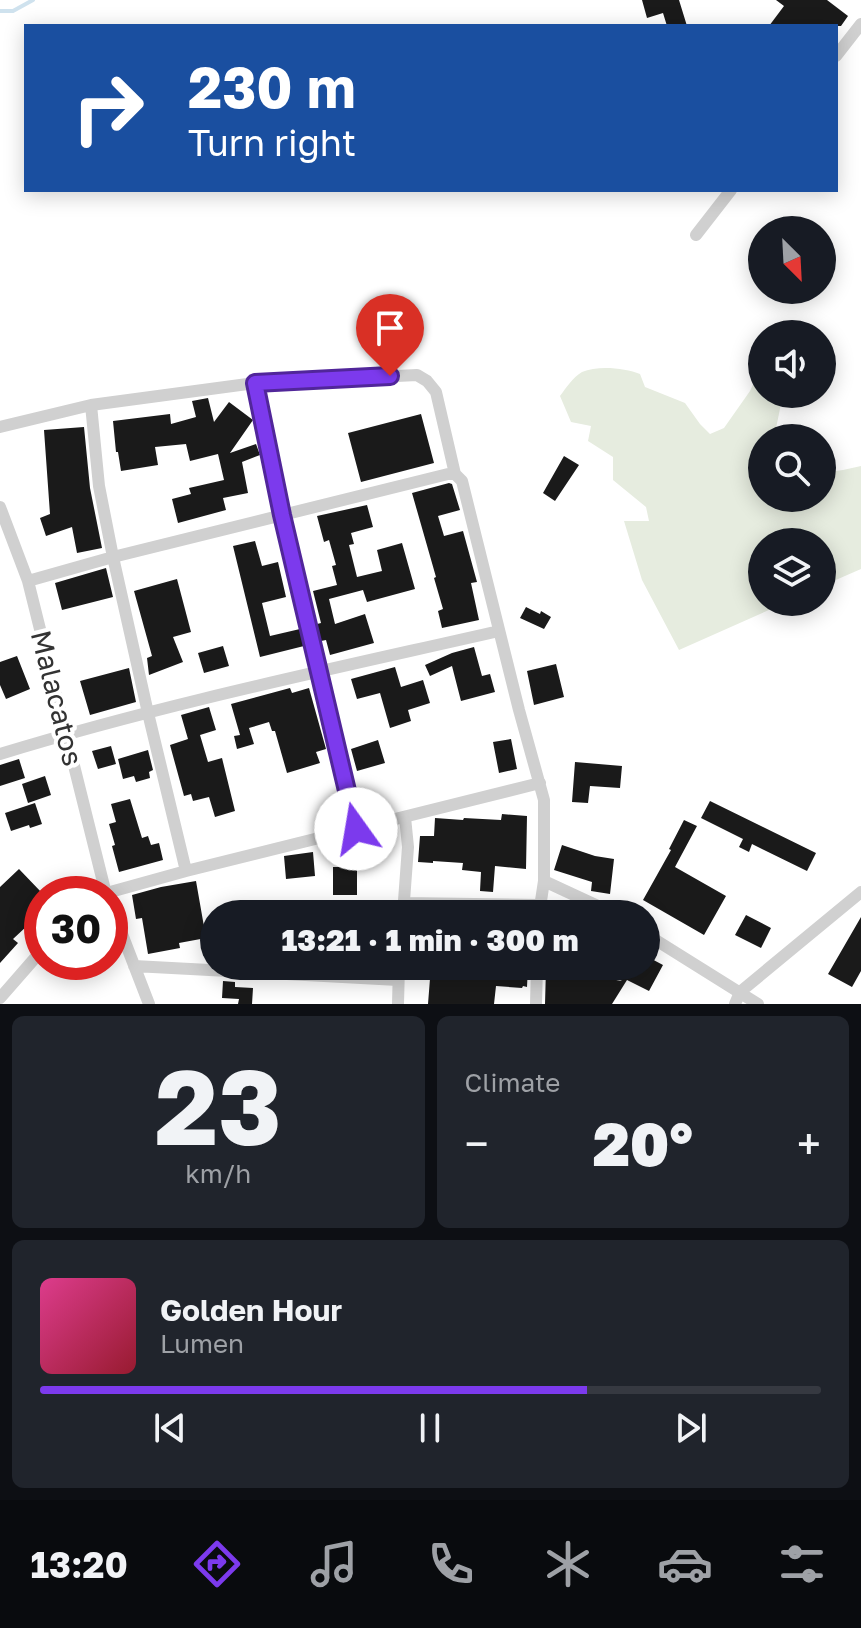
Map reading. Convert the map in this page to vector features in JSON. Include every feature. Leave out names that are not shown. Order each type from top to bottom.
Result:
[{"type":"street","points":[[838,53],[861,24]]},
{"type":"street","points":[[696,235],[729,192]]},
{"type":"street","points":[[0,427],[91,405],[255,383],[417,375],[427,381],[436,392],[455,474],[462,481],[544,800],[541,900]]},
{"type":"street","points":[[255,383],[282,515],[356,829]]},
{"type":"street","points":[[91,405],[99,486],[113,557],[186,871]]},
{"type":"street","points":[[28,581],[113,557],[455,474]]},
{"type":"street","name":"Malacatos","points":[[0,507],[28,581],[101,876]]},
{"type":"street","points":[[0,754],[148,713],[499,631]]},
{"type":"street","points":[[128,889],[186,871],[540,783]]},
{"type":"street","points":[[405,817],[408,847],[405,900]]},
{"type":"street","points":[[544,881],[585,900]]},
{"type":"street","points":[[737,998],[859,897]]},
{"type":"street","points":[[660,944],[737,998],[758,1004]]},
{"type":"street","name":"Malacatos","points":[[128,951],[149,1004]]},
{"type":"street","points":[[134,966],[200,970]]},
{"type":"street","points":[[0,998],[24,971]]},
{"type":"street","points":[[398,980],[398,1004]]},
{"type":"street","points":[[536,1004],[537,980]]},
{"type":"shaded area","points":[[611,368],[634,372],[640,374],[645,387],[685,403],[710,434],[724,428],[748,394],[748,408],[780,408],[777,424],[748,424],[748,512],[836,512],[836,471],[861,466],[861,569],[836,580],[836,528],[748,528],[748,616],[756,616],[679,650],[642,580],[624,521],[649,521],[646,507],[613,480],[613,457],[588,441],[591,426],[571,422],[560,396],[576,377],[588,370]]},
{"type":"building","points":[[642,0],[679,0],[686,24],[666,24],[663,13],[647,18]]},
{"type":"building","points":[[776,0],[827,0],[848,16],[841,26],[770,24],[784,6]]},
{"type":"building","points":[[208,398],[214,422],[229,402],[253,420],[230,453],[256,444],[260,455],[242,462],[248,493],[223,498],[226,510],[178,523],[172,499],[191,494],[189,488],[224,480],[218,454],[190,461],[186,444],[155,447],[158,465],[121,471],[113,421],[170,414],[171,424],[196,417],[192,401]]},
{"type":"building","points":[[421,414],[434,463],[361,482],[348,433]]},
{"type":"building","points":[[84,427],[90,488],[102,548],[77,553],[72,527],[46,536],[40,518],[50,514],[44,430]]},
{"type":"building","points":[[564,456],[579,465],[555,501],[543,493]]},
{"type":"building","points":[[452,484],[460,510],[438,516],[444,536],[463,531],[477,582],[471,583],[479,620],[442,628],[438,611],[443,609],[436,577],[412,493]]},
{"type":"building","points":[[367,505],[373,527],[351,533],[354,544],[349,545],[357,577],[382,571],[377,550],[402,543],[415,589],[367,602],[363,590],[329,599],[335,624],[365,614],[374,643],[330,655],[326,640],[321,641],[317,624],[321,623],[313,591],[337,585],[332,566],[336,565],[329,540],[324,542],[317,516]]},
{"type":"building","points":[[255,541],[262,566],[278,562],[286,597],[262,603],[270,636],[300,629],[304,646],[260,657],[233,546]]},
{"type":"building","points":[[106,568],[113,597],[62,610],[55,583]]},
{"type":"building","points":[[177,579],[191,632],[173,637],[183,662],[149,675],[147,658],[152,656],[134,591]]},
{"type":"building","points":[[526,607],[551,617],[544,629],[520,618]]},
{"type":"building","points":[[223,646],[229,666],[204,673],[198,653]]},
{"type":"building","points":[[474,647],[482,676],[490,674],[495,692],[461,701],[452,666],[430,676],[425,665]]},
{"type":"building","points":[[17,656],[30,689],[6,699],[0,685],[0,662]]},
{"type":"building","points":[[556,664],[564,697],[534,705],[527,671]]},
{"type":"building","points":[[395,667],[401,687],[423,680],[430,703],[408,710],[411,721],[390,728],[380,693],[357,699],[351,679]]},
{"type":"building","points":[[129,668],[136,702],[90,715],[80,681]]},
{"type":"building","points":[[290,688],[292,693],[309,688],[326,749],[316,752],[320,763],[287,773],[275,731],[272,731],[269,722],[249,728],[254,744],[237,749],[234,736],[240,735],[231,704]]},
{"type":"building","points":[[209,707],[216,730],[200,735],[208,762],[222,758],[235,811],[215,817],[209,797],[193,801],[191,794],[184,796],[170,745],[188,739],[181,715]]},
{"type":"building","points":[[511,739],[517,769],[499,773],[493,742]]},
{"type":"building","points":[[378,740],[385,763],[357,771],[351,749]]},
{"type":"building","points":[[111,746],[116,764],[98,769],[92,751]]},
{"type":"building","points":[[148,750],[153,770],[149,772],[150,778],[136,782],[134,776],[123,779],[118,759]]},
{"type":"building","points":[[19,759],[25,778],[0,786],[0,765]]},
{"type":"building","points":[[575,762],[622,766],[620,788],[590,786],[588,803],[572,802]]},
{"type":"building","points":[[45,776],[51,795],[28,803],[22,784]]},
{"type":"building","points":[[130,799],[142,838],[148,836],[151,845],[159,843],[163,860],[119,872],[109,824],[116,822],[111,804]]},
{"type":"building","points":[[710,801],[816,853],[807,871],[752,844],[749,852],[739,847],[743,839],[701,818]]},
{"type":"building","points":[[35,803],[42,824],[11,831],[5,813]]},
{"type":"building","points":[[502,814],[527,816],[526,869],[495,866],[493,892],[480,891],[481,872],[462,870],[463,863],[418,862],[420,836],[434,836],[435,818],[501,820]]},
{"type":"building","points":[[684,820],[697,826],[675,867],[726,896],[704,935],[660,910],[660,900],[643,900]]},
{"type":"building","points":[[562,845],[614,859],[610,894],[591,891],[592,882],[554,870]]},
{"type":"building","points":[[313,852],[315,876],[286,879],[284,856]]},
{"type":"building","points":[[333,867],[357,867],[357,895],[333,895]]},
{"type":"building","points":[[19,869],[26,876],[24,929],[13,939],[18,943],[0,963],[0,887]]},
{"type":"building","points":[[196,881],[200,904],[200,939],[179,943],[180,948],[148,954],[142,918],[136,919],[132,895]]},
{"type":"building","points":[[746,915],[771,928],[761,948],[735,935]]},
{"type":"building","points":[[861,917],[861,971],[852,987],[828,974]]},
{"type":"building","points":[[430,980],[527,980],[527,987],[522,988],[496,986],[494,1004],[428,1004]]},
{"type":"building","points":[[546,980],[627,980],[612,1004],[545,1004]]},
{"type":"building","points":[[627,980],[655,980],[649,991]]},
{"type":"building","points":[[223,981],[235,982],[235,987],[253,988],[252,1004],[238,1004],[239,999],[222,998]]},
{"type":"waterway","points":[[0,11],[13,11],[33,0]]},
{"type":"route","points":[[356,829],[282,515],[255,383],[390,376]]}]
